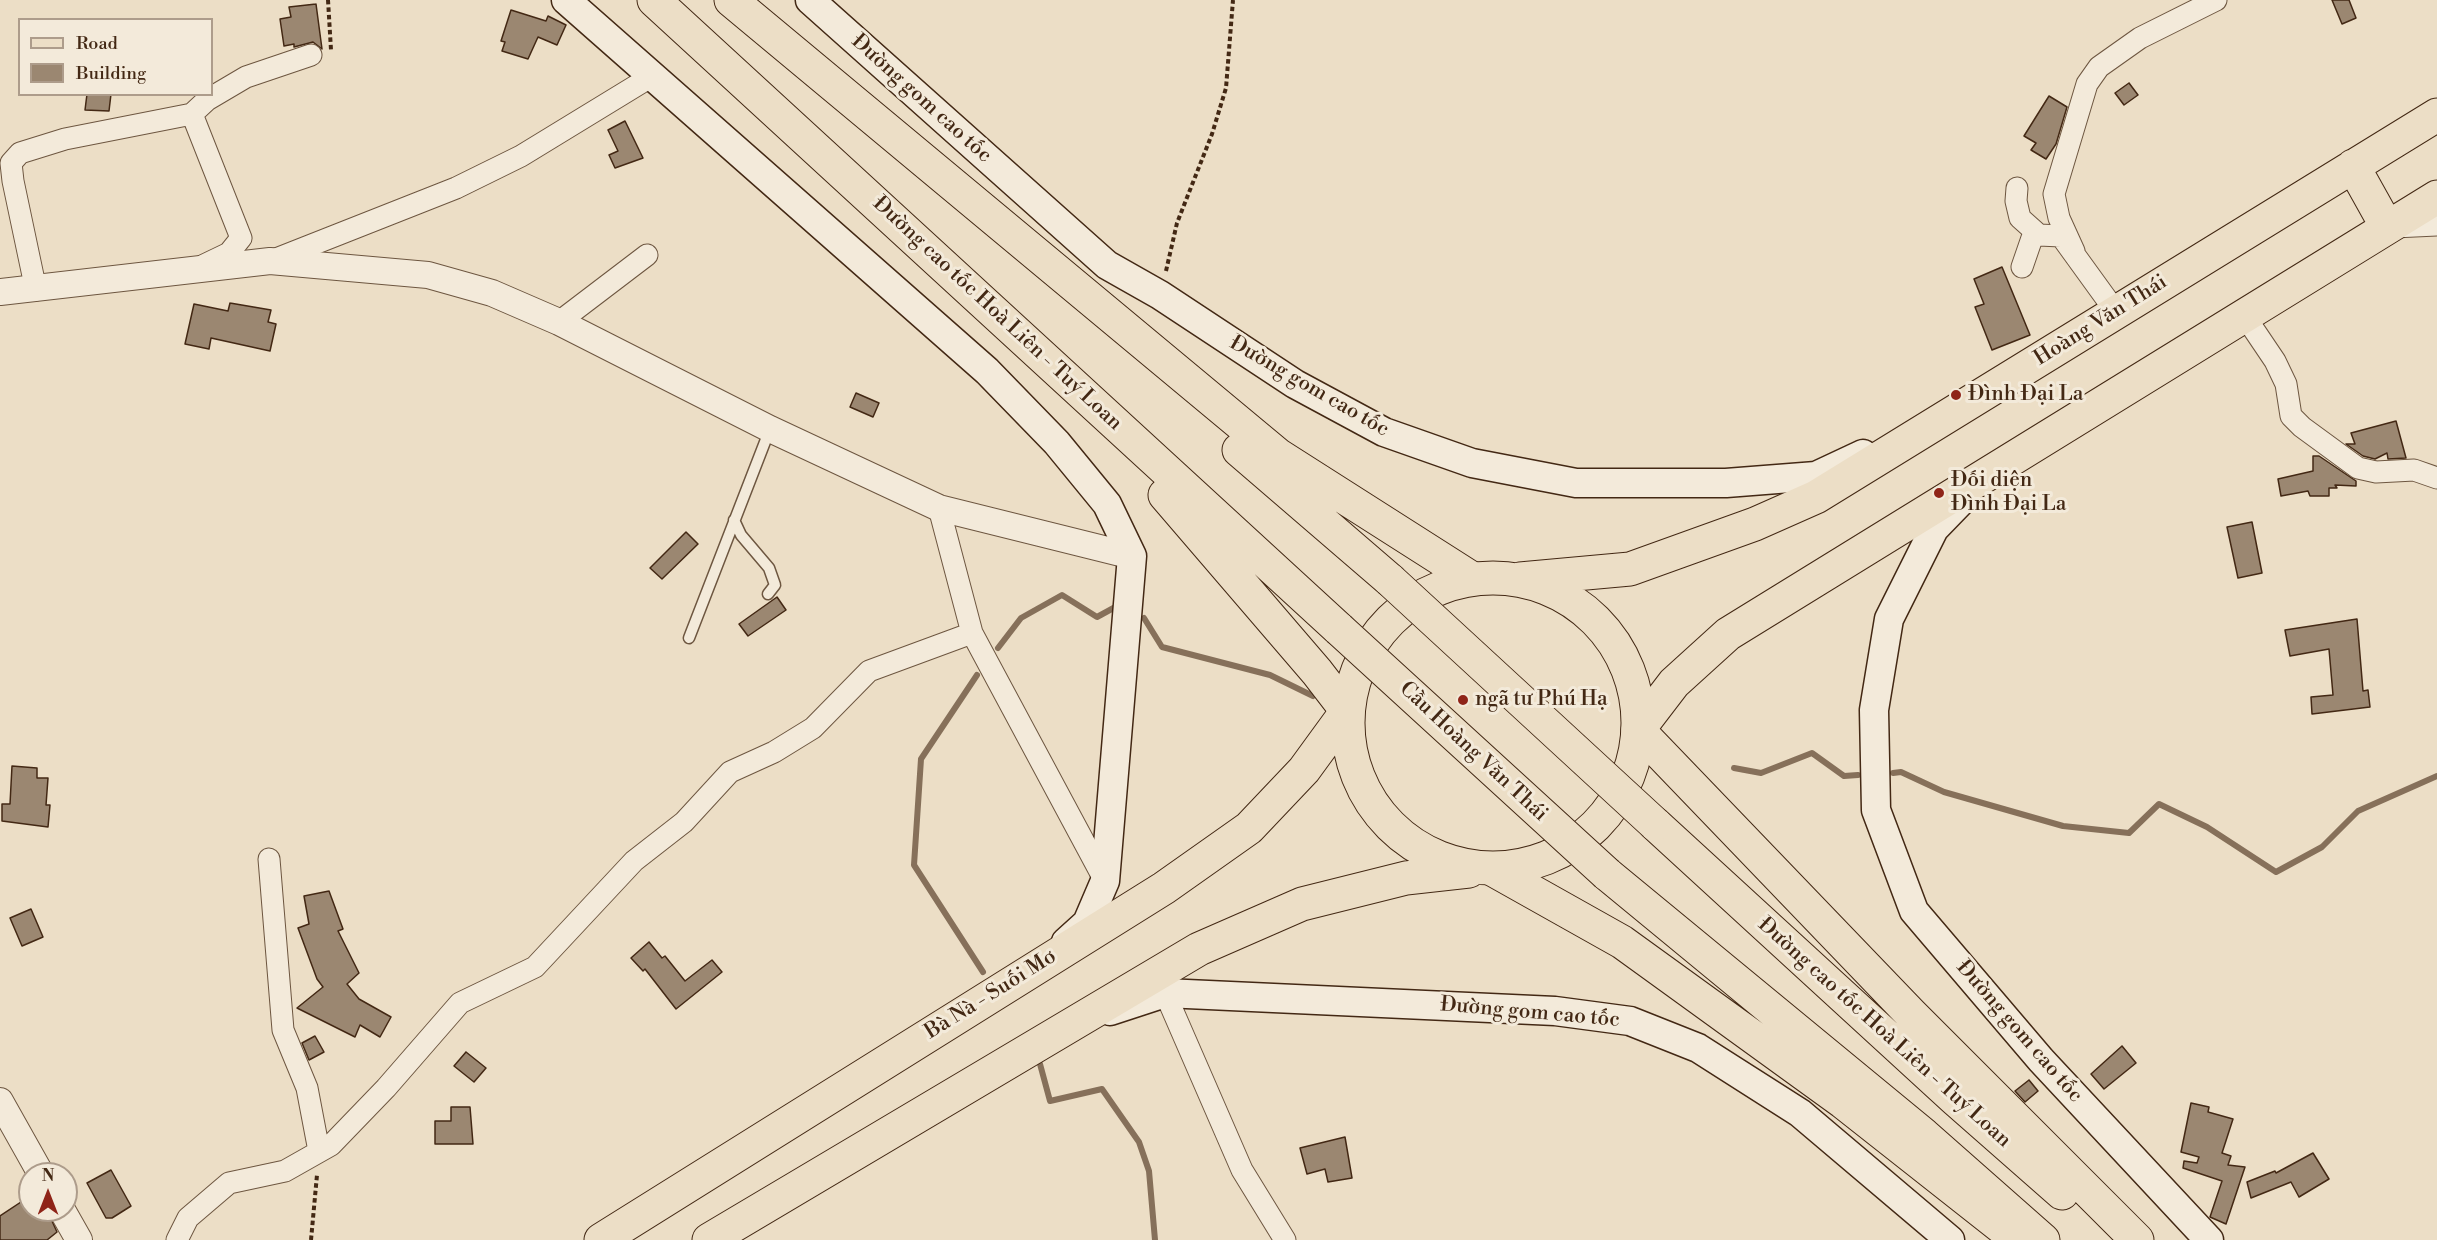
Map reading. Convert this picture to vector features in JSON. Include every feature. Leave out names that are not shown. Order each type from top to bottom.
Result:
[{"type":"main road","points":[[566,0],[987,371],[1057,443],[1107,504],[1132,556],[1105,881],[1087,923],[1047,959]]},
{"type":"main road","name":"Đường cao tốc Hoà Liên - Tuý Loan","points":[[654,0],[1339,629]]},
{"type":"main road","name":"Đường cao tốc Hoà Liên - Tuý Loan","points":[[724,0],[903,159],[1390,580],[1954,1099],[2115,1240]]},
{"type":"main road","points":[[731,0],[1278,455],[1471,578]]},
{"type":"main road","name":"Đường gom cao tốc","points":[[810,0],[1107,265],[1160,295],[1295,384],[1384,432],[1472,463],[1576,483],[1726,483],[1816,476],[1947,417]]},
{"type":"main road","points":[[718,57],[1179,508],[1347,711]]},
{"type":"main road","name":"Hoàng Văn Thái","points":[[1520,579],[1630,569],[1755,525],[1816,497],[2437,115]]},
{"type":"main road","points":[[2353,166],[2387,227]]},
{"type":"main road","points":[[1638,730],[1674,683],[1728,634],[2437,197]]},
{"type":"main road","name":"Đường gom cao tốc","points":[[1991,472],[1934,529],[1888,619],[1874,710],[1876,810],[1914,911],[2041,1060],[2209,1240]]},
{"type":"main road","points":[[709,1240],[1199,949],[1302,904],[1406,878],[1492,869],[1540,861],[1582,839],[1615,804],[1635,761],[1640,711],[1629,667],[1604,626],[1566,595],[1520,579],[1471,578],[1425,594],[1386,623],[1359,664],[1347,711],[1351,759],[1370,802],[1403,838],[1445,861],[1492,869],[1622,942],[1843,1102],[2018,1240]]},
{"type":"main road","name":"Cầu Hoàng Văn Thái","points":[[1339,629],[1607,874],[1924,1135],[2043,1240]]},
{"type":"main road","name":"Bà Nà - Suối Mơ","points":[[601,1240],[1047,959],[1164,888],[1249,828],[1304,770],[1347,711]]},
{"type":"main road","points":[[1638,730],[1911,1014],[2136,1240]]},
{"type":"main road","name":"Đường gom cao tốc","points":[[1080,1021],[1165,993],[1555,1011],[1630,1021],[1698,1048],[1800,1113],[1950,1240]]},
{"type":"street","points":[[2074,251],[2059,218],[2054,194],[2087,84],[2099,67],[2140,38],[2216,0]]},
{"type":"street","points":[[36,290],[13,181],[11,163],[20,153],[65,140],[192,114],[207,100],[246,77],[311,55]]},
{"type":"street","points":[[270,261],[456,188],[521,156],[652,76]]},
{"type":"street","points":[[190,272],[229,253],[241,238],[192,114]]},
{"type":"street","points":[[2017,188],[2016,201],[2020,218],[2039,235]]},
{"type":"street","points":[[2387,227],[2437,225]]},
{"type":"street","points":[[2022,267],[2032,238],[2039,235],[2061,236],[2116,312]]},
{"type":"street","points":[[559,322],[647,255]]},
{"type":"street","points":[[0,292],[36,290],[270,261],[428,275],[492,293],[559,322],[770,429],[939,508],[1132,556]]},
{"type":"street","points":[[2244,315],[2275,361],[2286,384],[2291,417],[2302,427],[2358,468],[2376,472],[2414,470],[2437,478]]},
{"type":"street","points":[[939,508],[972,633],[1105,881]]},
{"type":"street","points":[[177,1240],[189,1218],[229,1183],[285,1171],[331,1145],[386,1088],[460,1004],[535,967],[634,861],[684,822],[730,772],[774,752],[813,728],[868,671],[972,633]]},
{"type":"street","points":[[269,859],[283,1030],[307,1088],[319,1152]]},
{"type":"street","points":[[1165,993],[1242,1170],[1286,1240]]},
{"type":"street","points":[[0,1101],[34,1162]]},
{"type":"street","points":[[69,1222],[79,1240]]},
{"type":"lane","points":[[689,638],[770,429]]},
{"type":"lane","points":[[734,520],[741,535],[769,568],[775,585],[768,594]]},
{"type":"path","points":[[311,55],[331,59],[328,0]]},
{"type":"path","points":[[1160,295],[1177,223],[1212,134],[1226,88],[1233,0]]},
{"type":"path","points":[[311,1240],[319,1152]]},
{"type":"building","points":[[2332,0],[2349,0],[2356,18],[2342,24]]},
{"type":"building","points":[[316,4],[322,49],[313,42],[294,47],[294,44],[284,46],[280,19],[291,17],[289,7]]},
{"type":"building","points":[[511,10],[546,21],[548,16],[566,25],[557,45],[538,37],[528,59],[502,51],[505,42],[501,41]]},
{"type":"building","points":[[2129,83],[2138,95],[2124,105],[2115,93]]},
{"type":"building","points":[[87,96],[111,96],[109,111],[85,110]]},
{"type":"building","points":[[2049,96],[2067,107],[2056,144],[2046,159],[2031,150],[2036,143],[2024,136]]},
{"type":"building","points":[[625,121],[643,158],[615,168],[609,155],[618,151],[608,130]]},
{"type":"building","points":[[2002,267],[2030,335],[1992,350],[1975,307],[1984,304],[1974,279]]},
{"type":"building","points":[[230,303],[271,310],[268,322],[276,324],[270,351],[211,338],[209,349],[185,344],[194,304],[228,311]]},
{"type":"building","points":[[856,393],[879,403],[873,417],[850,407]]},
{"type":"building","points":[[2396,421],[2406,458],[2388,459],[2387,453],[2375,459],[2363,456],[2346,444],[2355,444],[2351,433]]},
{"type":"building","points":[[2313,456],[2319,456],[2356,481],[2356,486],[2335,485],[2337,488],[2329,488],[2329,496],[2310,496],[2308,491],[2281,496],[2278,479],[2313,471]]},
{"type":"building","points":[[2252,522],[2262,573],[2238,578],[2227,527]]},
{"type":"building","points":[[686,532],[698,544],[662,579],[650,568]]},
{"type":"building","points":[[777,597],[786,610],[748,636],[739,624]]},
{"type":"building","points":[[2357,619],[2363,691],[2368,690],[2370,707],[2312,714],[2311,697],[2333,695],[2329,649],[2290,656],[2285,630]]},
{"type":"building","points":[[12,766],[37,768],[37,778],[48,778],[46,805],[50,805],[48,827],[2,821],[2,804],[10,804]]},
{"type":"building","points":[[329,891],[343,929],[338,931],[359,973],[347,984],[359,999],[391,1017],[380,1037],[360,1025],[355,1037],[297,1008],[323,987],[317,979],[298,928],[309,924],[304,896]]},
{"type":"building","points":[[31,909],[43,937],[22,946],[10,918]]},
{"type":"building","points":[[649,942],[662,958],[665,956],[685,981],[712,960],[722,972],[676,1009],[645,969],[643,971],[631,958]]},
{"type":"building","points":[[315,1036],[324,1052],[309,1060],[302,1043]]},
{"type":"building","points":[[2122,1046],[2136,1063],[2104,1089],[2091,1074]]},
{"type":"building","points":[[466,1052],[486,1068],[474,1082],[454,1066]]},
{"type":"building","points":[[2029,1080],[2038,1091],[2025,1102],[2015,1091]]},
{"type":"building","points":[[2191,1103],[2209,1107],[2208,1112],[2233,1119],[2222,1153],[2231,1156],[2228,1165],[2245,1167],[2226,1224],[2210,1217],[2222,1181],[2183,1168],[2184,1161],[2197,1163],[2199,1157],[2181,1152]]},
{"type":"building","points":[[451,1107],[470,1107],[473,1144],[435,1144],[435,1121],[451,1121]]},
{"type":"building","points":[[1345,1137],[1352,1178],[1328,1182],[1325,1169],[1307,1174],[1300,1148]]},
{"type":"building","points":[[2313,1153],[2329,1179],[2299,1197],[2291,1182],[2251,1198],[2247,1182],[2275,1171],[2276,1173]]},
{"type":"building","points":[[111,1170],[131,1206],[112,1218],[106,1218],[87,1183]]},
{"type":"building","points":[[18,1204],[18,1222],[52,1222],[57,1232],[47,1240],[0,1240],[0,1216]]},
{"type":"waterway","points":[[998,648],[1021,618],[1062,595],[1097,617],[1119,605]]},
{"type":"waterway","points":[[1144,618],[1162,647],[1270,675],[1313,696]]},
{"type":"waterway","points":[[977,675],[921,759],[914,865],[983,972]]},
{"type":"waterway","points":[[1734,768],[1761,773],[1812,753],[1844,776],[1858,775]]},
{"type":"waterway","points":[[1893,773],[1901,772],[1944,792],[2063,826],[2129,833],[2159,804],[2207,827],[2276,872],[2322,847],[2358,811],[2437,776]]},
{"type":"waterway","points":[[1040,1064],[1050,1101],[1102,1089],[1139,1142],[1149,1171],[1155,1240]]},
{"type":"place","name":"Đình Đại La","points":[[1956,395]]},
{"type":"place","name":"Đối diện Đình Đại La","points":[[1939,493]]},
{"type":"place","name":"ngã tư Phú Hạ","points":[[1463,700]]}]
